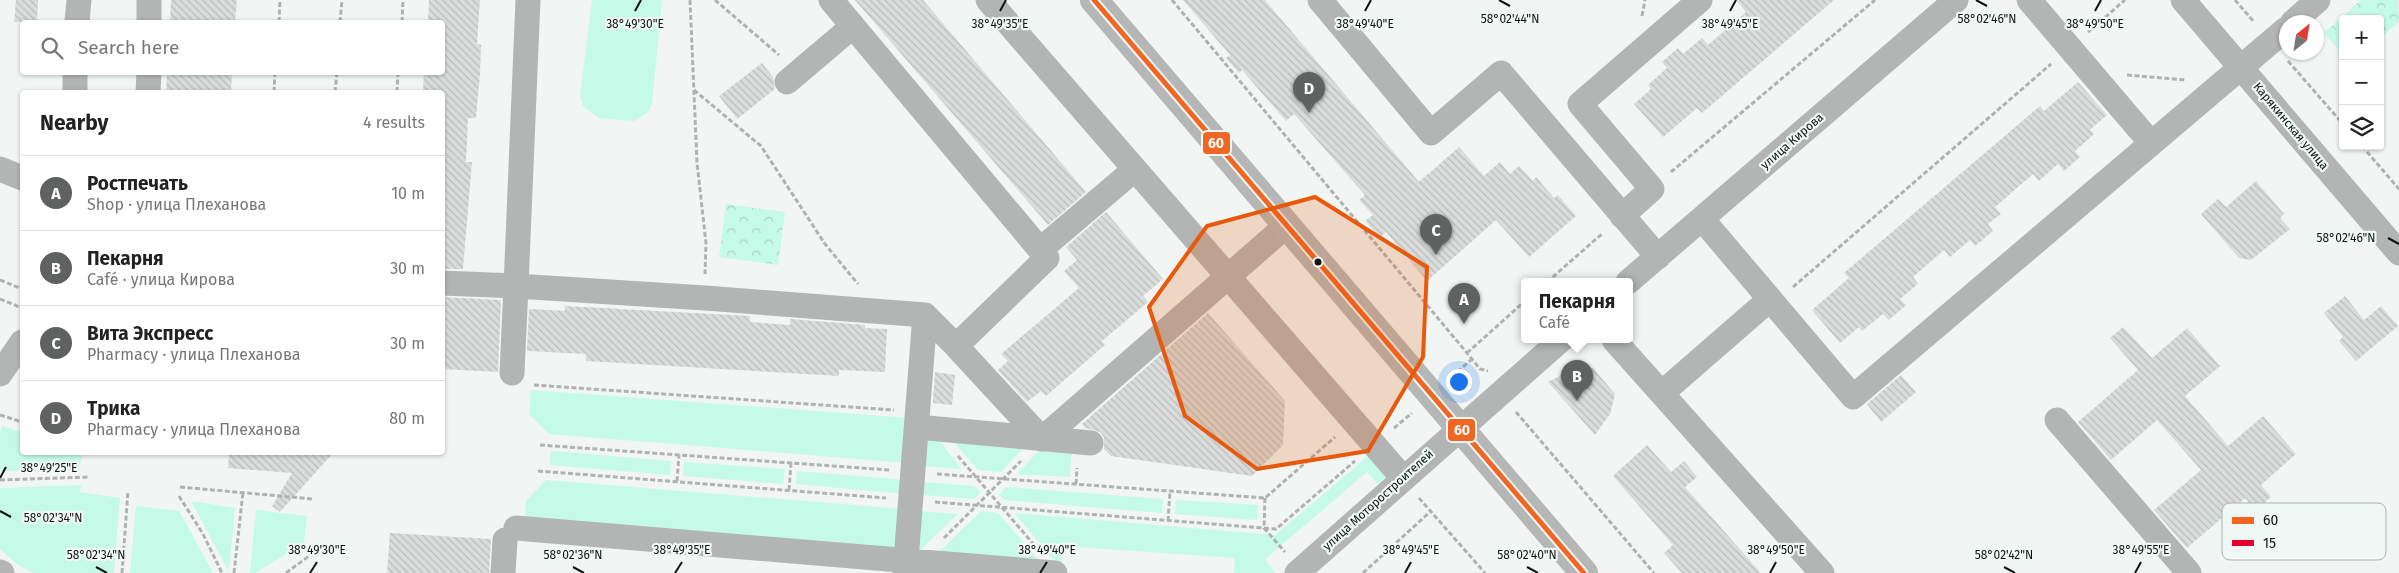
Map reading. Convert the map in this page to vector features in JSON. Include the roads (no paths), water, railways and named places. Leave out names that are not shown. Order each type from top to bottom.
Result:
[{"type":"main road","points":[[1094,0],[1584,573]]},
{"type":"street","points":[[77,20],[79,0]]},
{"type":"street","points":[[149,0],[149,20]]},
{"type":"street","points":[[518,378],[516,286],[528,0]]},
{"type":"street","points":[[831,0],[1048,258],[956,346]]},
{"type":"street","points":[[988,0],[1352,422],[1403,478]]},
{"type":"street","points":[[1320,0],[1431,133],[1501,73],[1658,257]]},
{"type":"street","points":[[1622,216],[1652,189],[1580,104],[1700,0]]},
{"type":"street","name":"улица Кирова","points":[[1633,278],[1956,0]]},
{"type":"street","points":[[2029,0],[2151,143]]},
{"type":"street","name":"Карякинская улица","points":[[2183,0],[2399,253]]},
{"type":"street","points":[[2301,15],[2318,0]]},
{"type":"street","points":[[793,77],[853,26]]},
{"type":"street","points":[[1702,219],[1853,397],[2279,35]]},
{"type":"street","points":[[75,75],[75,90]]},
{"type":"street","points":[[148,90],[149,75]]},
{"type":"street","points":[[0,169],[20,177]]},
{"type":"street","points":[[1040,250],[1134,170]]},
{"type":"street","points":[[1042,439],[1287,225]]},
{"type":"street","points":[[445,282],[705,298],[925,315],[1042,439]]},
{"type":"street","points":[[1662,393],[1772,302]]},
{"type":"street","points":[[911,564],[913,472],[923,422],[925,315]]},
{"type":"street","points":[[1459,427],[1557,343]]},
{"type":"street","points":[[1617,343],[1822,573]]},
{"type":"street","points":[[2057,420],[2189,573]]},
{"type":"street","points":[[923,422],[1042,439],[1091,443]]},
{"type":"street","name":"улица Моторостроителей","points":[[1297,573],[1459,427]]},
{"type":"street","points":[[503,573],[511,534],[1055,573]]},
{"type":"place","name":"Трика","points":[[1309,113]]},
{"type":"place","name":"Вита Экспресс","points":[[1436,255]]},
{"type":"place","name":"Ростпечать","points":[[1464,324]]},
{"type":"place","name":"Пекарня","points":[[1577,401]]}]
